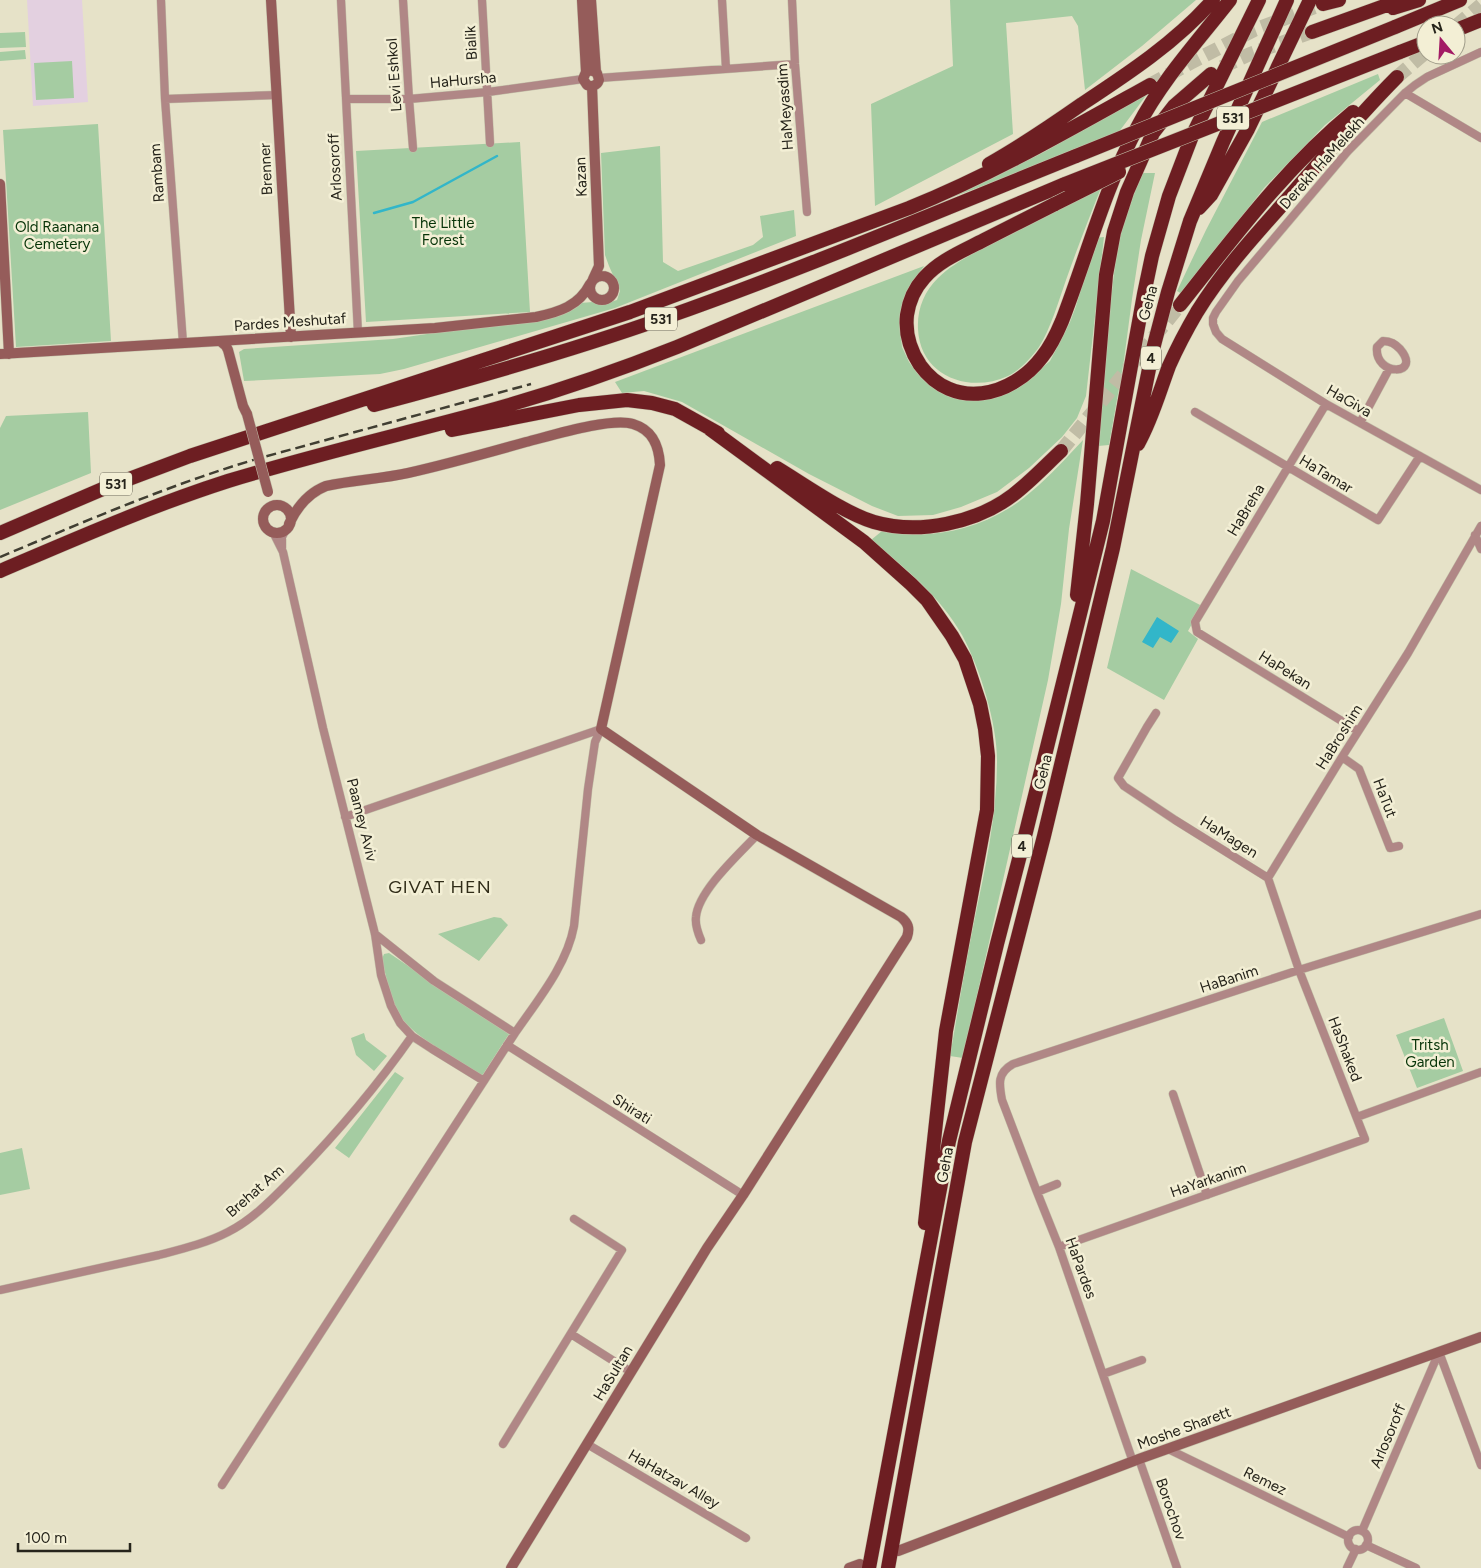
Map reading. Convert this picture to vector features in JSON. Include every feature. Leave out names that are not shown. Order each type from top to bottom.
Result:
[{"type":"highway","points":[[860,227],[962,178],[1033,137],[1128,74],[1156,53],[1191,24],[1213,0]]},
{"type":"highway","points":[[1230,0],[1164,85],[1134,132],[1116,171],[1062,321],[1042,357],[1024,376],[1014,383],[989,393],[968,394],[951,389],[938,382],[923,369],[912,351],[906,322],[912,295],[916,287],[931,271],[952,256],[1055,204],[1230,119]]},
{"type":"highway","name":"Geha","points":[[864,1566],[915,1324],[949,1141],[1103,522],[1144,294],[1160,228],[1169,196],[1192,136],[1259,0]]},
{"type":"highway","name":"Geha","points":[[888,1568],[965,1142],[1044,836],[1113,548],[1153,350],[1185,235],[1193,214],[1247,87],[1287,0]]},
{"type":"highway","points":[[1312,32],[1401,0]]},
{"type":"highway","points":[[1334,24],[1419,0]]},
{"type":"highway","name":"531","points":[[0,533],[105,488],[233,442],[558,354],[664,318],[770,278],[1076,156],[1460,0]]},
{"type":"highway","points":[[1193,214],[1211,195],[1243,137],[1327,1]]},
{"type":"highway","points":[[1466,26],[1481,20]]},
{"type":"highway","name":"531","points":[[3,570],[126,518],[226,482],[486,411],[572,386],[627,367],[1065,184],[1416,46]]},
{"type":"highway","points":[[1060,696],[1078,583],[1106,275],[1114,232],[1127,192],[1153,134],[1174,106],[1211,74]]},
{"type":"highway","points":[[1132,453],[1148,427],[1176,351],[1197,312],[1212,290],[1278,209],[1366,109],[1396,78],[1350,115],[1297,163],[1276,185],[1180,305]]},
{"type":"highway","points":[[233,442],[630,312],[860,227],[981,177],[1150,85]]},
{"type":"highway","points":[[226,482],[466,426],[606,401],[627,400],[652,403],[675,409],[854,514],[873,522],[907,527],[954,522],[993,508],[1028,483],[1061,451]]},
{"type":"highway","points":[[710,428],[864,542],[912,584],[927,600],[952,636],[965,660],[980,704],[988,756],[987,810],[946,1031],[915,1324]]},
{"type":"street","name":"Rambam","points":[[161,0],[165,99],[183,343]]},
{"type":"street","name":"Brenner","points":[[272,0],[291,337]]},
{"type":"street","name":"Arlosoroff","points":[[340,0],[358,333]]},
{"type":"street","name":"Levi Eshkol","points":[[403,0],[413,148]]},
{"type":"street","name":"Bialik","points":[[482,0],[490,143]]},
{"type":"street","points":[[582,0],[591,75]]},
{"type":"street","points":[[591,75],[592,0]]},
{"type":"street","points":[[722,0],[726,69]]},
{"type":"street","name":"HaMeyasdim","points":[[792,0],[795,64],[807,212]]},
{"type":"street","name":"Derekh HaMelekh","points":[[1214,324],[1213,318],[1216,312],[1238,281],[1348,151],[1405,92],[1427,78],[1481,52]]},
{"type":"street","name":"HaHursha","points":[[346,99],[409,99],[488,92],[591,75],[795,64]]},
{"type":"street","name":"Kazan","points":[[591,75],[587,85],[592,86],[599,266],[592,282]]},
{"type":"street","points":[[1405,92],[1481,138]]},
{"type":"street","points":[[165,99],[277,95]]},
{"type":"street","points":[[0,184],[4,354]]},
{"type":"street","points":[[599,266],[614,286],[612,294],[607,299],[599,300],[590,292],[592,282],[600,276],[607,277]]},
{"type":"street","name":"Pardes Meshutaf","points":[[579,300],[592,282]]},
{"type":"street","name":"Pardes Meshutaf","points":[[4,354],[435,328],[536,317],[559,311],[579,300],[596,298]]},
{"type":"street","name":"HaGiva","points":[[1214,324],[1216,332],[1222,339],[1326,404],[1481,490]]},
{"type":"street","points":[[222,1485],[514,1033],[548,985],[569,947],[572,937],[595,742],[600,730],[660,464],[659,452],[652,435],[632,423],[621,422],[573,429],[405,474],[326,486],[316,490],[304,501],[287,527],[279,532],[273,532],[264,523],[263,516],[267,509],[268,492],[247,414],[236,353],[245,340]]},
{"type":"street","points":[[220,341],[228,350],[243,406],[247,414]]},
{"type":"street","points":[[1360,422],[1389,369]]},
{"type":"street","name":"HaBreha","points":[[1197,632],[1195,622],[1326,404]]},
{"type":"street","name":"HaTamar","points":[[1195,412],[1378,520],[1420,456]]},
{"type":"street","points":[[268,492],[290,514],[287,527]]},
{"type":"street","points":[[267,509],[273,506],[291,505],[304,501]]},
{"type":"street","name":"HaBroshim","points":[[1268,878],[1408,653],[1481,526]]},
{"type":"street","name":"Paamey Aviv","points":[[287,527],[282,536],[283,552],[345,817],[375,934],[381,975],[391,1006],[400,1023],[412,1036],[484,1081]]},
{"type":"street","name":"Paamey Aviv","points":[[273,532],[283,552]]},
{"type":"street","points":[[1475,535],[1481,549]]},
{"type":"street","name":"HaPekan","points":[[1197,632],[1358,731]]},
{"type":"street","name":"HaMagen","points":[[1156,713],[1118,778],[1124,786],[1268,878]]},
{"type":"street","points":[[345,817],[600,730]]},
{"type":"street","points":[[600,730],[757,835],[707,889],[699,902],[696,917],[697,929],[701,940]]},
{"type":"street","name":"HaTut","points":[[1342,758],[1359,769],[1390,848],[1399,846]]},
{"type":"street","name":"HaSultan","points":[[511,1568],[707,1248],[743,1195],[909,932],[906,922],[901,917],[757,835]]},
{"type":"street","points":[[1268,878],[1299,970]]},
{"type":"street","name":"HaBanim","points":[[1000,1086],[1001,1076],[1005,1068],[1013,1064],[1299,970],[1481,914]]},
{"type":"street","points":[[375,934],[445,989],[514,1033]]},
{"type":"street","name":"HaShaked","points":[[1299,970],[1365,1139]]},
{"type":"street","name":"Brehat Am","points":[[0,1290],[183,1249],[227,1232],[252,1216],[276,1195],[332,1138],[412,1036]]},
{"type":"street","name":"Shirati","points":[[507,1045],[743,1195]]},
{"type":"street","points":[[1357,1117],[1481,1072]]},
{"type":"street","name":"HaPardes","points":[[1000,1086],[1002,1100],[1036,1192],[1059,1247],[1103,1374],[1136,1460]]},
{"type":"street","points":[[1173,1094],[1207,1195]]},
{"type":"street","name":"HaYarkanim","points":[[1059,1247],[1365,1139]]},
{"type":"street","points":[[1036,1192],[1058,1184]]},
{"type":"street","points":[[503,1444],[622,1250],[574,1218]]},
{"type":"street","points":[[570,1334],[631,1372]]},
{"type":"street","name":"Moshe Sharett","points":[[898,1551],[1136,1460],[1481,1337]]},
{"type":"street","points":[[1439,1352],[1481,1465]]},
{"type":"street","name":"Arlosoroff","points":[[1362,1531],[1439,1352]]},
{"type":"street","points":[[1103,1374],[1142,1360]]},
{"type":"street","name":"HaHatzav Alley","points":[[587,1444],[746,1538]]},
{"type":"street","name":"Remez","points":[[1168,1449],[1349,1537]]},
{"type":"street","name":"Borochov","points":[[1136,1460],[1177,1568]]},
{"type":"street","points":[[1356,1530],[1362,1531],[1367,1536],[1366,1545],[1362,1549],[1350,1546],[1349,1537],[1353,1532],[1356,1530]]},
{"type":"street","points":[[1366,1545],[1416,1568]]},
{"type":"street","points":[[1347,1568],[1356,1549]]},
{"type":"street","points":[[849,1568],[864,1566]]},
{"type":"shaded area","points":[[27,0],[82,0],[88,102],[33,106]]},
{"type":"green space","points":[[950,0],[1196,0],[1142,46],[1085,90],[1078,26],[1072,16],[1006,23],[1013,134],[875,206],[871,104],[953,66]]},
{"type":"green space","points":[[25,32],[26,47],[0,48],[0,33]]},
{"type":"green space","points":[[25,50],[26,59],[0,61],[0,52]]},
{"type":"green space","points":[[72,61],[74,98],[36,100],[34,63]]},
{"type":"green space","points":[[1378,74],[1380,80],[1325,125],[1264,188],[1182,294],[1177,291],[1206,230],[1262,122]]},
{"type":"green space","points":[[1151,89],[1118,133],[1046,163],[950,198],[1046,151]]},
{"type":"green space","name":"Old Raanana Cemetery","points":[[98,124],[111,341],[16,347],[3,130]]},
{"type":"green space","name":"The Little Forest","points":[[520,142],[530,312],[366,322],[356,151]]},
{"type":"green space","points":[[660,146],[663,262],[678,271],[753,245],[763,237],[760,216],[794,210],[796,236],[615,308],[404,369],[380,374],[244,381],[239,352],[244,349],[393,339],[549,316],[580,303],[593,302],[604,304],[617,300],[620,291],[605,255],[601,153]]},
{"type":"green space","points":[[1139,173],[1155,173],[1141,240],[1124,360],[1109,445],[1098,446],[1106,343],[1116,256],[1122,220]]},
{"type":"green space","points":[[1101,188],[1074,257],[1051,324],[1039,347],[1029,359],[1008,376],[978,383],[949,377],[937,369],[927,359],[921,345],[918,329],[922,301],[933,283],[950,268],[972,254]]},
{"type":"green space","points":[[1104,237],[1086,396],[1077,418],[1062,437],[1029,468],[997,492],[961,507],[933,515],[898,516],[872,506],[809,474],[682,402],[644,391],[622,393],[615,382],[924,266],[909,288],[900,327],[902,347],[909,362],[918,374],[930,384],[963,399],[1036,373],[1050,361],[1076,306],[1094,238]]},
{"type":"green space","points":[[88,412],[91,473],[0,510],[0,428],[6,416]]},
{"type":"green space","points":[[1083,440],[1069,529],[1061,604],[1048,680],[963,1058],[950,1056],[993,822],[997,761],[994,730],[991,713],[975,663],[969,648],[953,621],[921,583],[871,540],[882,531],[922,534],[962,529],[999,514],[1016,504],[1039,485]]},
{"type":"green space","points":[[1131,569],[1202,606],[1188,631],[1198,639],[1164,700],[1107,668]]},
{"type":"green space","points":[[494,917],[501,918],[508,925],[479,961],[438,934]]},
{"type":"green space","points":[[389,953],[509,1034],[482,1076],[436,1048],[405,1022],[393,1001],[385,973],[382,959],[384,954]]},
{"type":"green space","name":"Tritsh Garden","points":[[1444,1018],[1463,1071],[1417,1088],[1396,1035]]},
{"type":"green space","points":[[364,1033],[366,1040],[387,1056],[374,1071],[356,1055],[351,1038]]},
{"type":"green space","points":[[395,1072],[404,1078],[349,1158],[335,1148]]},
{"type":"green space","points":[[22,1148],[30,1189],[0,1195],[0,1153]]},
{"type":"water","points":[[1157,617],[1179,631],[1171,643],[1160,637],[1153,648],[1142,642]]},
{"type":"waterway","points":[[374,213],[413,202],[497,156]]},
{"type":"tunnel","points":[[1150,85],[1254,30],[1323,4]]},
{"type":"tunnel","points":[[1466,18],[1481,5]]},
{"type":"tunnel","points":[[1222,67],[1250,54],[1312,32]]},
{"type":"tunnel","points":[[1397,77],[1416,61]]},
{"type":"tunnel","points":[[1061,451],[1180,305]]},
{"type":"railway","points":[[0,557],[129,504],[227,468],[531,384]]},
{"type":"district","name":"GIVAT HEN","points":[[440,887]]}]
